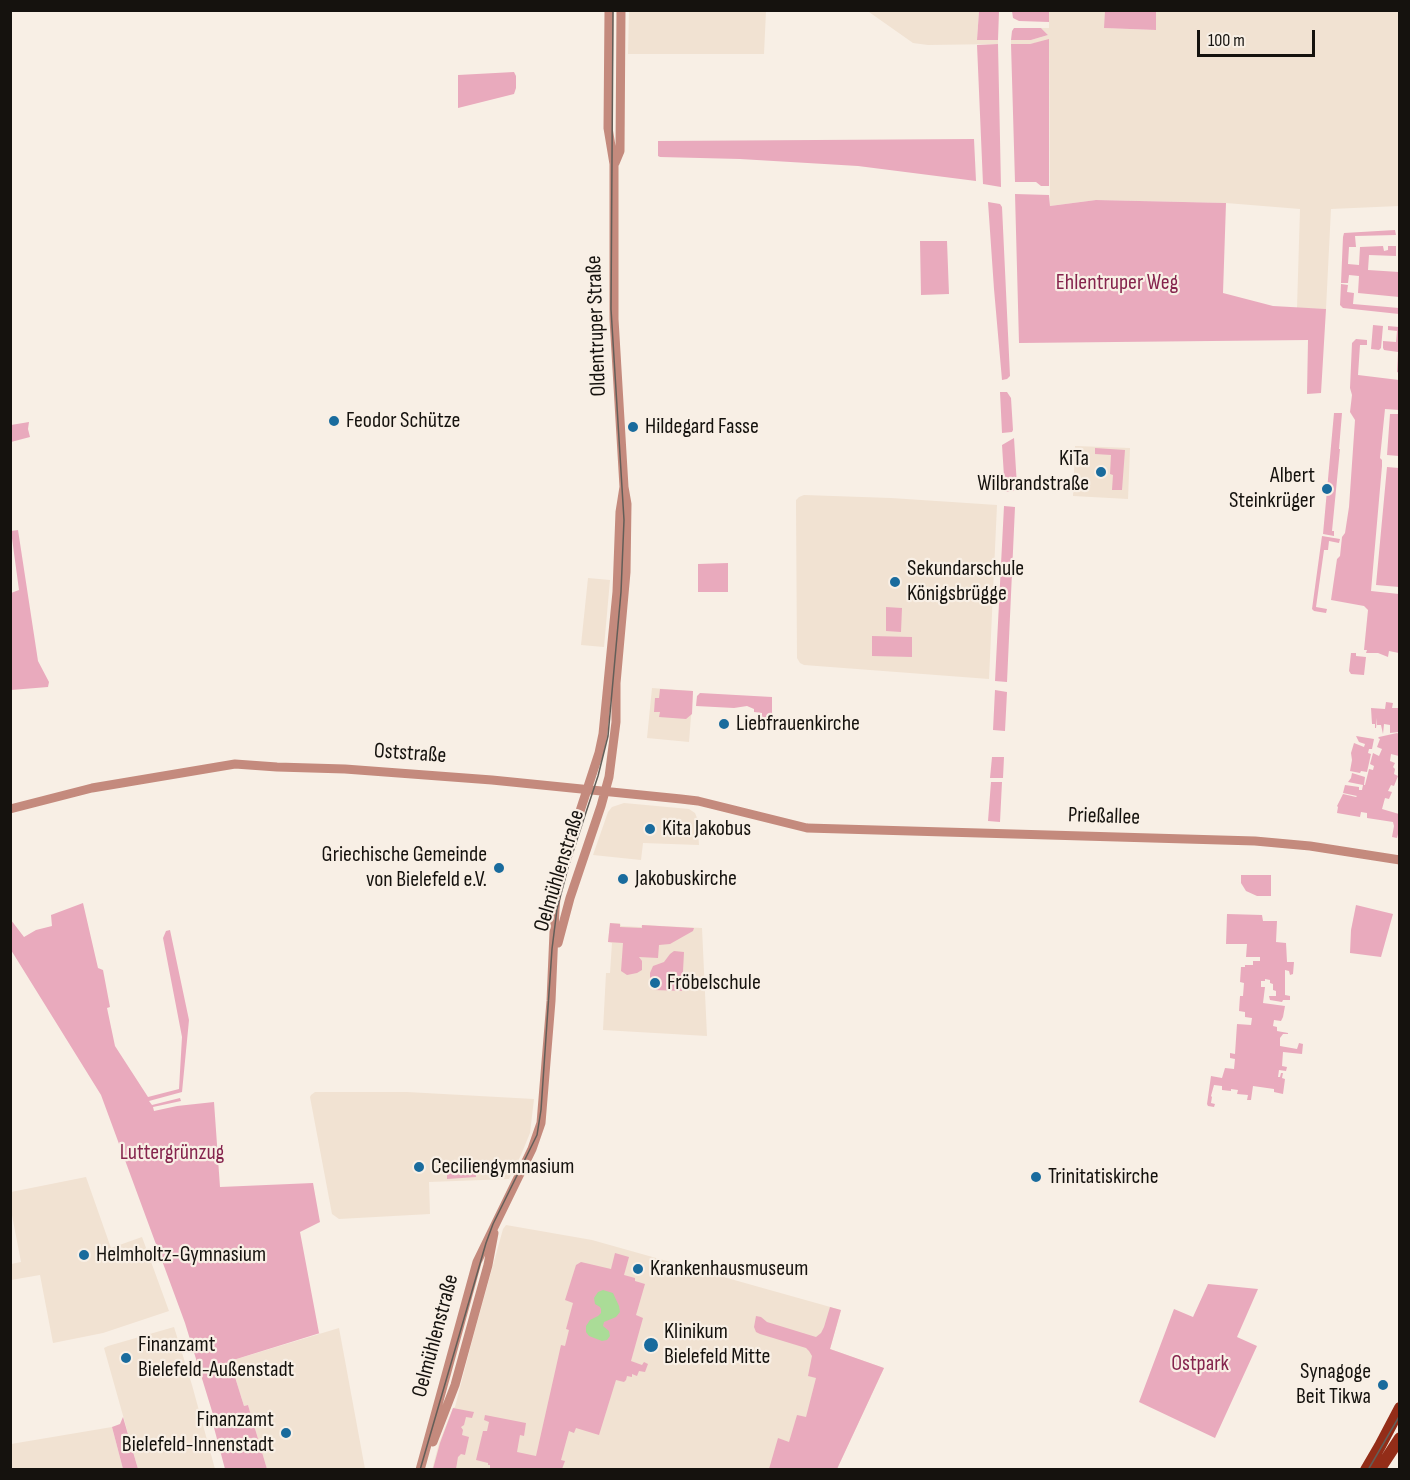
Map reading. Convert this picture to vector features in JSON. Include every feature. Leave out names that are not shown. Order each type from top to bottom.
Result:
[{"type":"main road","points":[[1366,1470],[1400,1408]]},
{"type":"main road","points":[[1379,1470],[1400,1438]]},
{"type":"street","name":"Oldentruper Straße","points":[[605,792],[614,739],[627,532],[614,320],[614,164],[608,128],[609,10]]},
{"type":"street","name":"Oldentruper Straße","points":[[614,164],[620,150],[621,10]]},
{"type":"street","name":"Oldentruper Straße","points":[[587,790],[603,734],[617,592],[620,512],[624,487]]},
{"type":"street","name":"Oststraße","points":[[10,809],[92,788],[229,765],[345,769],[492,780],[693,800],[807,828]]},
{"type":"street","name":"Oelmühlenstraße","points":[[420,1470],[477,1262],[532,1149],[541,1123],[554,963],[557,886],[587,790]]},
{"type":"street","name":"Oelmühlenstraße","points":[[554,963],[566,911],[605,792]]},
{"type":"street","name":"Prießallee","points":[[807,828],[1255,841],[1310,846],[1400,860]]},
{"type":"street","name":"Oelmühlenstraße","points":[[425,1470],[435,1436],[455,1385],[499,1217]]},
{"type":"shaded area","points":[[869,10],[979,11],[977,40],[998,40],[998,44],[928,45],[913,43]]},
{"type":"shaded area","points":[[629,11],[766,11],[764,54],[628,54]]},
{"type":"shaded area","points":[[1049,11],[1105,11],[1105,28],[1155,30],[1156,11],[1399,11],[1399,206],[1331,209],[1326,309],[1297,308],[1300,209],[1226,203],[1096,200],[1050,206],[1049,40],[1030,44],[1011,44],[1011,40],[1031,40],[1048,35],[1041,28],[1049,28]]},
{"type":"shaded area","name":"KiTa Wilbrandstraße","points":[[1075,446],[1130,448],[1128,499],[1073,496]]},
{"type":"shaded area","name":"Sekundarschule Königsbrügge","points":[[804,495],[997,505],[989,679],[800,663],[797,658],[796,500]]},
{"type":"shaded area","points":[[588,578],[610,580],[604,647],[581,645]]},
{"type":"shaded area","points":[[652,688],[693,691],[689,742],[647,738]]},
{"type":"shaded area","name":"Kita Jakobus","points":[[624,803],[689,809],[695,813],[697,818],[699,845],[643,843],[641,860],[593,855],[608,812],[612,807]]},
{"type":"shaded area","name":"Fröbelschule","points":[[610,923],[620,923],[621,926],[702,928],[707,1036],[603,1030],[606,973],[610,973],[612,943],[608,942]]},
{"type":"shaded area","name":"Ceciliengymnasium","points":[[315,1092],[407,1092],[534,1099],[530,1133],[509,1179],[429,1182],[430,1214],[339,1219],[332,1214],[310,1097]]},
{"type":"shaded area","name":"Helmholtz-Gymnasium","points":[[86,1177],[111,1248],[142,1237],[169,1311],[103,1333],[53,1343],[40,1275],[11,1280],[11,1264],[21,1262],[11,1210],[11,1192]]},
{"type":"shaded area","name":"Klinikum Bielefeld Mitte","points":[[506,1225],[592,1240],[841,1310],[830,1349],[884,1368],[837,1469],[432,1470],[439,1443],[455,1407],[503,1229]]},
{"type":"shaded area","points":[[603,1290],[613,1293],[620,1312],[616,1317],[604,1322],[603,1326],[609,1331],[610,1336],[607,1340],[602,1341],[589,1336],[586,1326],[590,1320],[601,1313],[594,1298],[598,1292]]},
{"type":"shaded area","points":[[174,1327],[215,1469],[138,1469],[104,1348]]},
{"type":"shaded area","points":[[339,1328],[365,1469],[267,1469],[248,1405],[244,1406],[230,1361]]},
{"type":"shaded area","points":[[112,1427],[123,1469],[11,1469],[11,1444]]},
{"type":"green space","points":[[979,11],[999,11],[998,40],[977,40]]},
{"type":"green space","points":[[1012,11],[1049,11],[1049,22],[1019,21],[1013,18]]},
{"type":"green space","points":[[1105,11],[1156,11],[1156,30],[1104,28]]},
{"type":"green space","points":[[1014,28],[1041,28],[1048,35],[1031,40],[1011,40]]},
{"type":"green space","points":[[1049,39],[1049,186],[1041,186],[1036,182],[1015,182],[1011,44],[1030,44]]},
{"type":"green space","points":[[998,44],[1001,187],[983,184],[977,45]]},
{"type":"green space","points":[[514,72],[516,88],[514,94],[458,108],[458,75]]},
{"type":"green space","points":[[974,139],[976,181],[858,166],[658,156],[658,141]]},
{"type":"green space","name":"Ehlentruper Weg","points":[[1015,194],[1049,195],[1050,206],[1096,200],[1226,203],[1223,293],[1273,306],[1326,309],[1321,393],[1307,394],[1308,340],[1019,343]]},
{"type":"green space","points":[[988,202],[1000,204],[1002,207],[1010,376],[1002,380],[994,289]]},
{"type":"green space","points":[[1395,230],[1396,235],[1355,236],[1356,247],[1349,247],[1348,264],[1359,265],[1360,247],[1383,246],[1384,251],[1388,250],[1388,246],[1396,246],[1396,256],[1369,255],[1368,270],[1399,272],[1399,297],[1358,293],[1359,276],[1349,275],[1348,283],[1341,283],[1344,233]]},
{"type":"green space","points":[[920,241],[947,241],[949,294],[921,295]]},
{"type":"green space","points":[[1341,284],[1348,285],[1347,292],[1354,293],[1353,304],[1399,308],[1399,314],[1343,308],[1340,305]]},
{"type":"green space","points":[[1373,325],[1383,326],[1379,350],[1371,349]]},
{"type":"green space","points":[[1388,326],[1399,327],[1399,373],[1397,372],[1398,352],[1383,348],[1383,341],[1396,342],[1397,331],[1388,330]]},
{"type":"green space","points":[[1356,339],[1367,340],[1367,345],[1360,345],[1358,375],[1399,380],[1399,410],[1385,409],[1371,591],[1399,594],[1399,653],[1389,651],[1388,657],[1378,653],[1366,653],[1367,650],[1364,650],[1368,610],[1364,606],[1331,600],[1337,559],[1340,556],[1349,507],[1355,420],[1350,412],[1352,395],[1350,388],[1352,343]]},
{"type":"green space","points":[[1000,392],[1007,392],[1011,398],[1012,432],[1002,433]]},
{"type":"green space","points":[[1334,413],[1342,413],[1332,531],[1334,531],[1334,536],[1323,534]]},
{"type":"green space","points":[[1390,414],[1399,414],[1399,456],[1387,455]]},
{"type":"green space","points":[[29,422],[30,437],[11,442],[11,425]]},
{"type":"green space","points":[[1014,438],[1017,486],[1014,491],[1005,492],[1002,445]]},
{"type":"green space","points":[[1095,448],[1125,450],[1122,490],[1112,490],[1111,455],[1095,454]]},
{"type":"green space","points":[[1387,467],[1399,468],[1399,587],[1376,585]]},
{"type":"green space","points":[[1004,506],[1015,507],[1007,682],[995,681]]},
{"type":"green space","points":[[18,530],[38,661],[49,682],[48,687],[11,690],[11,593],[19,590],[11,531]]},
{"type":"green space","points":[[1322,536],[1340,539],[1339,543],[1329,541],[1328,550],[1324,550],[1316,607],[1327,609],[1326,613],[1312,609]]},
{"type":"green space","points":[[728,563],[728,592],[698,592],[698,564]]},
{"type":"green space","points":[[886,607],[902,608],[901,632],[886,631]]},
{"type":"green space","points":[[872,636],[912,637],[912,657],[872,656]]},
{"type":"green space","points":[[1351,653],[1366,657],[1364,675],[1351,674],[1349,671]]},
{"type":"green space","points":[[660,689],[693,691],[692,714],[686,719],[659,717],[660,712],[654,712],[655,698],[659,698]]},
{"type":"green space","points":[[995,690],[1007,692],[1005,731],[993,730]]},
{"type":"green space","points":[[700,693],[772,697],[772,718],[762,718],[762,713],[754,712],[754,709],[747,706],[734,708],[696,706],[697,696]]},
{"type":"green space","points":[[1386,702],[1393,703],[1392,708],[1399,708],[1399,732],[1390,733],[1390,725],[1384,724],[1383,734],[1381,725],[1377,725],[1377,718],[1376,728],[1375,724],[1372,724],[1371,708],[1385,709]]},
{"type":"green space","points":[[1399,734],[1399,756],[1391,754],[1390,761],[1395,763],[1394,774],[1398,776],[1394,786],[1391,785],[1388,791],[1392,792],[1389,799],[1385,798],[1382,809],[1399,814],[1397,838],[1392,837],[1393,822],[1367,818],[1367,813],[1361,812],[1360,817],[1337,813],[1337,806],[1343,794],[1357,796],[1343,793],[1345,785],[1359,787],[1359,790],[1362,790],[1363,785],[1348,782],[1352,773],[1365,777],[1365,785],[1369,769],[1373,770],[1374,766],[1370,764],[1373,753],[1379,756],[1382,749],[1377,747],[1380,739],[1378,738]]},
{"type":"green space","points":[[1356,736],[1374,739],[1372,749],[1369,749],[1368,753],[1371,754],[1367,772],[1350,771],[1354,743],[1364,747],[1365,744],[1359,742]]},
{"type":"green space","points":[[992,757],[1004,757],[1003,778],[990,778]]},
{"type":"green space","points":[[991,782],[1002,782],[1000,822],[988,821]]},
{"type":"green space","points":[[1241,875],[1271,875],[1271,896],[1257,896],[1246,891],[1241,883]]},
{"type":"green space","name":"Luttergrünzug","points":[[83,903],[98,968],[103,970],[110,1007],[107,1008],[115,1046],[148,1097],[179,1089],[182,1037],[163,938],[166,931],[170,930],[189,1020],[182,1092],[149,1101],[152,1105],[180,1098],[181,1101],[153,1107],[154,1111],[214,1102],[220,1187],[313,1183],[320,1222],[300,1232],[320,1333],[230,1361],[244,1406],[248,1405],[267,1469],[225,1469],[213,1424],[215,1421],[185,1323],[101,1095],[11,950],[11,920],[24,937],[36,930],[52,926],[51,915]]},
{"type":"green space","points":[[1356,905],[1393,914],[1381,957],[1350,953],[1351,930]]},
{"type":"green space","points":[[1227,914],[1262,915],[1263,921],[1277,921],[1276,942],[1286,943],[1287,962],[1294,962],[1293,974],[1290,975],[1289,971],[1285,970],[1285,995],[1290,996],[1290,1000],[1282,1002],[1270,1000],[1269,996],[1276,996],[1276,991],[1273,990],[1270,980],[1265,979],[1261,981],[1261,987],[1265,987],[1263,1003],[1285,1006],[1281,1021],[1274,1020],[1273,1026],[1277,1027],[1277,1031],[1288,1033],[1283,1034],[1280,1038],[1280,1046],[1297,1049],[1299,1043],[1303,1044],[1302,1054],[1283,1052],[1282,1066],[1287,1067],[1286,1071],[1279,1070],[1278,1077],[1283,1073],[1282,1078],[1285,1079],[1283,1094],[1274,1092],[1274,1089],[1253,1086],[1251,1100],[1247,1100],[1248,1095],[1237,1094],[1238,1090],[1222,1090],[1222,1086],[1214,1085],[1211,1103],[1215,1104],[1214,1107],[1207,1104],[1211,1076],[1222,1078],[1225,1068],[1234,1069],[1235,1059],[1230,1058],[1230,1053],[1235,1054],[1237,1024],[1251,1025],[1252,1018],[1245,1017],[1245,1012],[1239,1011],[1244,983],[1240,982],[1241,967],[1253,965],[1253,961],[1260,961],[1260,957],[1246,957],[1247,944],[1226,944]]},
{"type":"green space","points":[[610,923],[620,924],[620,927],[642,928],[642,925],[694,928],[693,931],[670,944],[659,945],[658,958],[639,957],[642,961],[642,970],[627,975],[621,971],[623,943],[608,942]]},
{"type":"green space","points":[[674,951],[684,952],[682,991],[654,990],[650,980],[653,966],[664,962]]},
{"type":"green space","points":[[475,1162],[476,1177],[447,1179],[447,1163]]},
{"type":"green space","points":[[615,1253],[629,1257],[624,1275],[645,1284],[636,1315],[643,1318],[631,1361],[642,1365],[644,1362],[648,1364],[645,1372],[639,1371],[637,1376],[632,1374],[632,1377],[627,1376],[624,1382],[616,1380],[599,1435],[576,1428],[574,1433],[569,1431],[561,1460],[565,1461],[562,1469],[490,1469],[488,1463],[476,1460],[483,1431],[487,1431],[489,1422],[484,1420],[485,1415],[526,1423],[524,1436],[520,1435],[517,1452],[536,1456],[561,1345],[565,1346],[569,1330],[566,1329],[573,1303],[565,1300],[576,1265],[581,1262],[611,1269]]},
{"type":"green space","name":"Ostpark","points":[[1208,1284],[1258,1289],[1237,1337],[1257,1346],[1215,1438],[1139,1402],[1174,1309],[1193,1317]]},
{"type":"green space","points":[[830,1307],[841,1310],[830,1349],[884,1368],[837,1469],[769,1469],[778,1438],[789,1442],[797,1415],[806,1417],[816,1378],[808,1376],[812,1356],[809,1351],[806,1348],[756,1332],[754,1327],[756,1316],[767,1322],[816,1337],[824,1327]]},
{"type":"green space","points":[[453,1408],[474,1412],[472,1418],[466,1417],[461,1427],[462,1435],[469,1437],[465,1455],[461,1454],[458,1457],[456,1469],[433,1469],[440,1443]]},
{"type":"green space","points":[[123,1417],[138,1469],[123,1469],[112,1427],[120,1424]]},
{"type":"tram line","points":[[420,1470],[486,1243],[537,1135],[557,909],[608,736],[621,592],[624,520],[611,309],[613,10]]},
{"type":"tram line","points":[[1368,1470],[1400,1415]]},
{"type":"place","name":"Feodor Schütze","points":[[334,421]]},
{"type":"place","name":"Hildegard Fasse","points":[[633,427]]},
{"type":"place","name":"KiTa Wilbrandstraße","points":[[1101,472]]},
{"type":"place","name":"Albert Steinkrüger","points":[[1327,489]]},
{"type":"place","name":"Sekundarschule Königsbrügge","points":[[895,582]]},
{"type":"place","name":"Liebfrauenkirche","points":[[724,724]]},
{"type":"place","name":"Kita Jakobus","points":[[650,829]]},
{"type":"place","name":"Griechische Gemeinde von Bielefeld e.V.","points":[[499,868]]},
{"type":"place","name":"Jakobuskirche","points":[[623,879]]},
{"type":"place","name":"Fröbelschule","points":[[655,983]]},
{"type":"place","name":"Ceciliengymnasium","points":[[419,1167]]},
{"type":"place","name":"Trinitatiskirche","points":[[1036,1177]]},
{"type":"place","name":"Helmholtz-Gymnasium","points":[[84,1255]]},
{"type":"place","name":"Krankenhausmuseum","points":[[638,1269]]},
{"type":"place","name":"Klinikum Bielefeld Mitte","points":[[651,1345]]},
{"type":"place","name":"Finanzamt Bielefeld-Außenstadt","points":[[126,1358]]},
{"type":"place","name":"Synagoge Beit Tikwa","points":[[1383,1385]]},
{"type":"place","name":"Finanzamt Bielefeld-Innenstadt","points":[[286,1433]]}]
